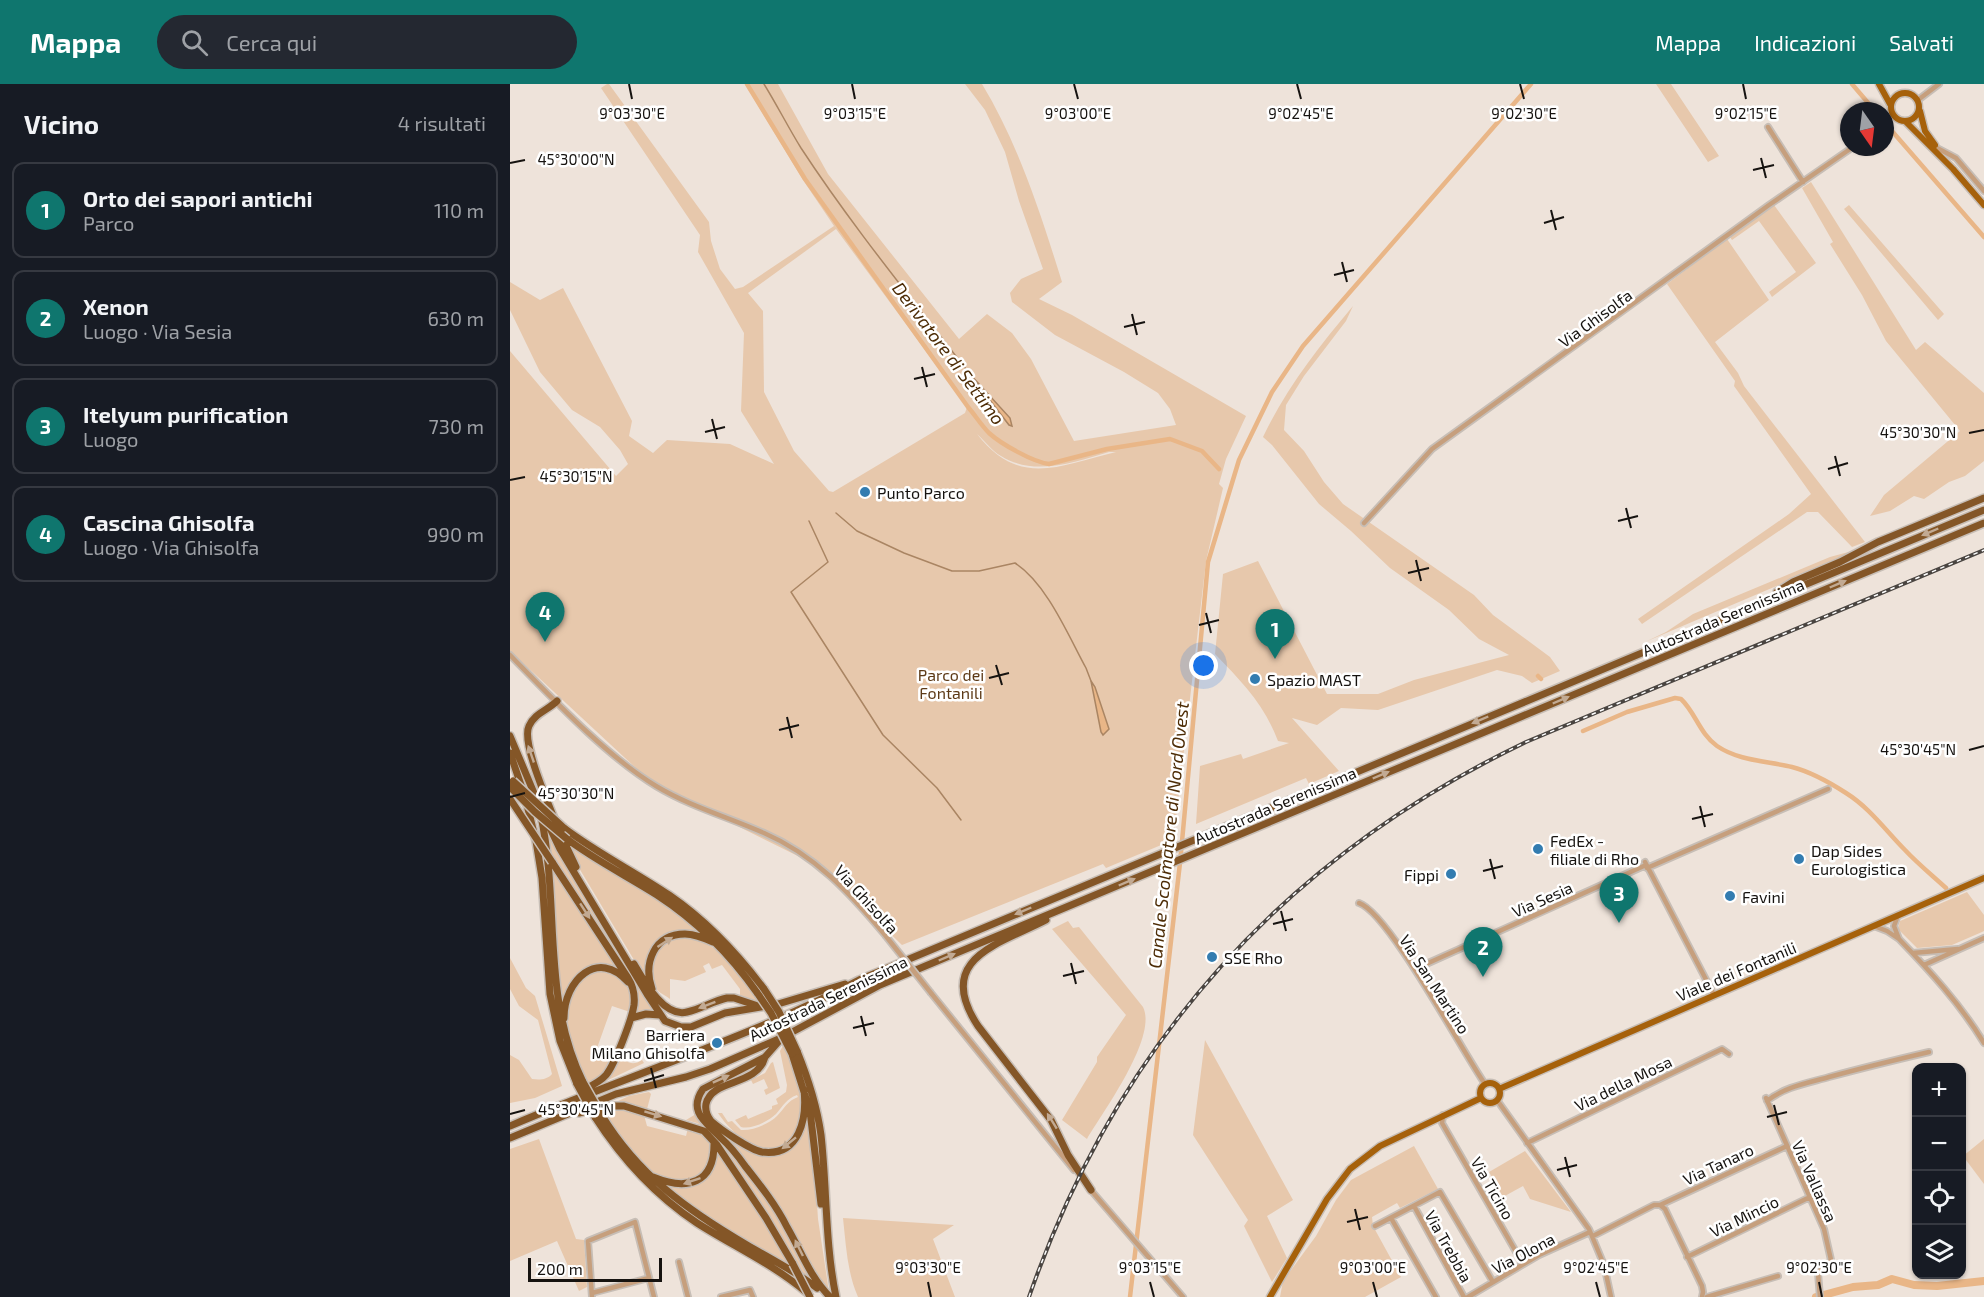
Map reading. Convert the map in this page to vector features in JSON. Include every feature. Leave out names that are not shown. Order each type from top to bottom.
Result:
[{"type":"highway","points":[[1758,604],[1793,582],[1840,562],[1871,545],[1984,498]]},
{"type":"highway","name":"Autostrada Serenissima","points":[[510,1126],[717,1045],[804,1008],[859,980],[1984,510]]},
{"type":"highway","name":"Autostrada Serenissima","points":[[510,1138],[616,1094],[710,1069],[781,1038],[873,988],[1984,523]]},
{"type":"highway","points":[[557,701],[535,717],[528,726],[526,736],[529,751],[573,863],[647,985],[668,1009],[679,1013],[727,998],[734,998],[763,1008]]},
{"type":"highway","points":[[510,736],[538,805],[560,849],[660,1015],[669,1023],[691,1027],[725,1012],[763,1008],[859,980]]},
{"type":"highway","points":[[510,753],[531,821],[539,858],[548,981],[555,1022],[564,1052],[598,1116],[620,1153],[662,1197],[697,1223],[774,1268],[811,1297]]},
{"type":"highway","points":[[511,782],[564,828],[696,915],[729,946],[761,991]]},
{"type":"highway","points":[[511,782],[535,812],[567,839],[656,895],[718,944],[778,1012],[811,1088],[821,1134],[826,1230]]},
{"type":"highway","points":[[510,799],[633,988],[634,1002],[631,1018],[614,1061],[605,1076],[591,1086],[533,1116]]},
{"type":"highway","points":[[538,805],[549,861],[556,992],[580,1083]]},
{"type":"highway","points":[[1086,900],[986,949],[970,965],[963,990],[966,1005],[973,1018],[1051,1120],[1068,1155],[1091,1190]]},
{"type":"highway","points":[[653,992],[649,964],[653,950],[662,942],[672,936],[686,934],[718,944]]},
{"type":"highway","points":[[565,1027],[565,1005],[568,992],[575,981],[584,974],[598,969],[610,970],[622,976],[633,988]]},
{"type":"highway","points":[[631,1018],[646,1014],[660,1015]]},
{"type":"highway","points":[[781,1038],[756,1072],[718,1089],[706,1102],[706,1112],[716,1124],[759,1151],[770,1152],[781,1149],[794,1140],[800,1130],[805,1113],[804,1090]]},
{"type":"highway","points":[[794,1052],[815,1139],[819,1190],[836,1297]]},
{"type":"highway","points":[[765,1057],[707,1086],[699,1095],[698,1112],[704,1122],[729,1146],[772,1203],[791,1234],[813,1278],[829,1297]]},
{"type":"highway","points":[[556,1119],[606,1106],[624,1106],[704,1131],[766,1218],[811,1297]]},
{"type":"highway","points":[[598,1116],[663,1190],[692,1211],[791,1269],[829,1297]]},
{"type":"highway","points":[[646,1173],[674,1184],[686,1184],[698,1180],[712,1165],[714,1142]]},
{"type":"main road","points":[[1879,85],[1891,92],[1912,94],[1918,100],[1925,131],[1984,205]]},
{"type":"main road","points":[[1879,85],[1889,102]]},
{"type":"main road","points":[[1892,102],[1894,95],[1899,93]]},
{"type":"main road","points":[[1906,122],[1915,119],[1920,110]]},
{"type":"main road","points":[[1894,112],[1953,169]]},
{"type":"main road","name":"Viale dei Fontanili","points":[[1499,1089],[1984,878]]},
{"type":"main road","points":[[1493,1083],[1499,1089],[1500,1094],[1497,1100],[1487,1103],[1481,1098],[1480,1091],[1485,1084],[1493,1083]]},
{"type":"main road","points":[[1270,1297],[1335,1186],[1350,1169],[1380,1146],[1481,1098]]},
{"type":"street","points":[[1918,100],[1940,84]]},
{"type":"street","points":[[1768,127],[1803,182]]},
{"type":"street","points":[[1937,148],[1956,158],[1984,191]]},
{"type":"street","name":"Via Ghisolfa","points":[[1364,523],[1431,449],[1840,156]]},
{"type":"street","name":"Via Ghisolfa","points":[[510,655],[626,765],[653,784],[681,799],[770,836],[810,860],[840,884],[885,935],[1091,1190],[1183,1297]]},
{"type":"street","name":"Via Sesia","points":[[1414,969],[1646,865],[1828,789]]},
{"type":"street","points":[[1646,865],[1714,995]]},
{"type":"street","name":"Via San Martino","points":[[1359,903],[1372,910],[1414,969],[1485,1084]]},
{"type":"street","points":[[1898,915],[1894,926],[1899,939]]},
{"type":"street","points":[[1874,926],[1899,939],[1913,953],[1970,1021],[1984,1043]]},
{"type":"street","points":[[1924,965],[1984,938]]},
{"type":"street","points":[[1913,953],[1958,949]]},
{"type":"street","name":"Via della Mosa","points":[[1527,1143],[1674,1073],[1714,1051],[1722,1049],[1729,1054]]},
{"type":"street","name":"Via Vallassa","points":[[1820,1295],[1819,1271],[1831,1258],[1824,1229],[1766,1099],[1802,1085],[1929,1052]]},
{"type":"street","points":[[1497,1100],[1592,1234],[1604,1265],[1611,1297]]},
{"type":"street","points":[[1434,1119],[1442,1123],[1443,1115]]},
{"type":"street","name":"Via Ticino","points":[[1442,1123],[1523,1264]]},
{"type":"street","name":"Via Tanaro","points":[[1592,1234],[1787,1146]]},
{"type":"street","points":[[1375,1226],[1440,1192],[1493,1282]]},
{"type":"street","name":"Via Mincio","points":[[1687,1257],[1810,1197]]},
{"type":"street","points":[[1660,1205],[1665,1209],[1703,1289],[1702,1297]]},
{"type":"street","name":"Via Trebbia","points":[[1414,1206],[1466,1297]]},
{"type":"street","points":[[1391,1218],[1436,1297]]},
{"type":"street","points":[[649,1278],[592,1295],[588,1240],[635,1222],[654,1297]]},
{"type":"street","name":"Via Olona","points":[[1466,1297],[1523,1264],[1592,1234]]},
{"type":"street","points":[[679,1262],[688,1297]]},
{"type":"street","points":[[1707,1297],[1778,1276]]},
{"type":"street","points":[[722,1297],[750,1290],[753,1297]]},
{"type":"green space","name":"Parco dei Fontanili","points":[[609,84],[709,222],[711,241],[720,269],[735,289],[743,287],[834,226],[803,180],[745,84],[778,84],[828,174],[959,339],[987,314],[1012,333],[1031,359],[1074,441],[1176,425],[1170,409],[1158,393],[1055,335],[1012,302],[1010,293],[1021,279],[1043,269],[1019,201],[1005,152],[985,110],[965,84],[982,84],[1018,156],[1062,282],[1039,299],[1072,315],[1246,416],[1226,459],[1219,484],[1223,488],[1206,561],[1174,836],[1167,839],[1166,843],[1106,868],[1103,864],[902,945],[822,868],[653,784],[510,651],[510,351],[616,476],[628,464],[620,450],[600,427],[572,410],[540,372],[510,310],[510,282],[540,300],[563,288],[632,421],[629,436],[653,453],[667,440],[730,444],[774,464],[741,411],[744,333],[698,252],[700,235],[601,88]],"holes":[[[836,229],[967,407],[965,413],[833,492],[829,491],[794,451],[764,392],[763,311],[748,293]],[[977,434],[1001,456],[1027,466],[1055,466],[1116,452],[1059,467],[1042,469],[1025,467],[1009,462],[993,451]]]},
{"type":"green space","points":[[1656,84],[1671,84],[1719,156],[1708,162]]},
{"type":"green space","points":[[1811,182],[1916,350],[1925,342],[1984,393],[1984,461],[1965,476],[1949,482],[1924,499],[1914,496],[1890,511],[1870,516],[1884,495],[1960,431],[1886,341],[1862,295],[1830,244],[1833,242],[1802,188]]},
{"type":"green space","points":[[1774,205],[1816,263],[1772,297],[1769,292],[1796,272],[1759,221],[1732,240],[1730,237]]},
{"type":"green space","points":[[1849,205],[1944,314],[1938,320],[1844,209]]},
{"type":"green space","points":[[1727,239],[1769,300],[1715,342],[1738,373],[1744,386],[1865,542],[1852,547],[1818,512],[1807,512],[1642,624],[1638,619],[1789,514],[1811,494],[1734,386],[1735,381],[1667,284]]},
{"type":"green space","points":[[1353,306],[1346,321],[1304,376],[1286,405],[1284,430],[1304,451],[1324,482],[1343,504],[1474,595],[1493,615],[1550,657],[1560,671],[1532,683],[1522,676],[1497,670],[1378,710],[1341,708],[1317,725],[1292,718],[1339,771],[1309,784],[1306,778],[1196,824],[1200,766],[1241,754],[1243,759],[1289,743],[1278,741],[1259,705],[1215,654],[1223,574],[1258,561],[1327,694],[1378,694],[1414,680],[1509,655],[1479,639],[1449,610],[1390,568],[1319,504],[1263,437],[1282,401]]},
{"type":"green space","points":[[1852,551],[1835,561],[1645,642],[1666,632],[1693,614],[1830,557]]},
{"type":"green space","points":[[549,834],[654,1012],[636,1012],[635,984],[550,852]]},
{"type":"green space","points":[[566,842],[659,899],[706,936],[692,933],[658,942],[646,980]]},
{"type":"green space","points":[[551,865],[623,973],[606,967],[582,976],[572,983],[563,1007],[558,985]]},
{"type":"green space","points":[[1967,892],[1984,915],[1984,931],[1952,945],[1917,948],[1898,929],[1900,921]]},
{"type":"green space","points":[[1068,921],[1073,928],[1079,927],[1143,1007],[1146,1020],[1143,1036],[1127,1074],[1087,1139],[1062,1120],[1097,1062],[1097,1057],[1126,1015],[1052,929]]},
{"type":"green space","points":[[681,937],[695,940],[719,951],[737,969],[761,1002],[740,996],[740,989],[722,965],[712,969],[709,963],[703,966],[706,972],[685,981],[670,979],[670,999],[659,992],[652,978],[652,966],[656,953],[668,941]]},
{"type":"green space","points":[[510,958],[526,988],[535,996],[562,1086],[535,1098],[510,1103],[510,1055],[519,1060],[532,1079],[543,1079],[552,1074],[538,1020],[519,1006],[510,989]]},
{"type":"green space","points":[[606,971],[619,977],[627,986],[631,1004],[630,1012],[612,1006],[596,1051],[613,1058],[606,1072],[588,1086],[569,1037],[567,1012],[575,988],[581,981],[591,973]]},
{"type":"green space","points":[[1205,1040],[1293,1200],[1267,1216],[1287,1258],[1272,1282],[1244,1226],[1248,1220],[1193,1135]]},
{"type":"green space","points":[[784,1044],[798,1077],[802,1103],[799,1127],[784,1146],[763,1149],[742,1139],[718,1113],[722,1113],[728,1122],[732,1121],[741,1130],[750,1129],[770,1122],[798,1097],[797,1095],[790,1098],[773,1117],[760,1124],[745,1128],[735,1120],[746,1115],[748,1119],[772,1109],[772,1106],[778,1104],[776,1099],[786,1092],[787,1085],[780,1051]]},
{"type":"green space","points":[[620,1055],[630,1063],[642,1060],[644,1063],[604,1082]]},
{"type":"green space","points":[[773,1062],[780,1088],[766,1095],[764,1090],[768,1088],[764,1079],[753,1084],[751,1080],[765,1073]]},
{"type":"green space","points":[[649,1092],[651,1094],[647,1109],[616,1102],[629,1096]]},
{"type":"green space","points":[[623,1109],[644,1115],[647,1126],[686,1136],[688,1128],[702,1133],[710,1143],[711,1157],[708,1165],[698,1176],[684,1182],[668,1180],[652,1173],[620,1139],[602,1111]]},
{"type":"green space","points":[[696,1114],[729,1151],[773,1209],[797,1252],[807,1276],[799,1271],[710,1132],[697,1123],[686,1120]]},
{"type":"green space","points":[[703,1115],[748,1148],[784,1151],[808,1116],[813,1143],[818,1219],[829,1292],[822,1286],[796,1237]]},
{"type":"green space","points":[[539,1139],[576,1239],[584,1240],[587,1287],[579,1291],[557,1241],[510,1261],[510,1149]]},
{"type":"green space","points":[[1984,1139],[1984,1184],[1966,1160],[1966,1154]]},
{"type":"green space","points":[[1414,1146],[1438,1189],[1400,1208],[1397,1203],[1372,1217],[1373,1226],[1401,1277],[1365,1297],[1280,1297],[1283,1281],[1316,1236],[1336,1200],[1351,1180]]},
{"type":"green space","points":[[1525,1151],[1571,1212],[1530,1199],[1523,1186],[1503,1197],[1489,1172]]},
{"type":"green space","points":[[719,1153],[777,1239],[790,1266],[694,1211],[660,1182],[679,1186],[696,1183],[709,1172],[716,1154]]},
{"type":"green space","points":[[843,1218],[954,1225],[933,1239],[955,1297],[858,1297],[849,1268]]},
{"type":"shaded area","points":[[969,373],[1010,418],[1012,426],[1009,425]]},
{"type":"shaded area","points":[[1091,681],[1109,729],[1103,735],[1101,732]]},
{"type":"waterway","name":"Derivatore di Settimo","points":[[747,84],[805,179],[968,407],[994,437],[1026,456],[1049,464],[1107,449],[1170,439],[1202,451],[1219,469]]},
{"type":"waterway","points":[[764,84],[801,148],[841,206],[969,373]]},
{"type":"waterway","name":"Canale Scolmatore di Nord Ovest","points":[[1130,1297],[1180,863],[1208,562],[1239,460],[1272,392],[1303,346],[1531,84]]},
{"type":"waterway","points":[[1852,84],[1867,102]]},
{"type":"waterway","points":[[1894,133],[1984,237]]},
{"type":"waterway","points":[[836,513],[857,531],[904,553],[952,571],[979,571],[1015,563],[1026,572],[1047,597],[1091,681]]},
{"type":"waterway","points":[[809,521],[828,562],[791,592],[883,735],[937,788],[961,820]]},
{"type":"waterway","name":"Derivatore di Settimo","points":[[1538,676],[1541,679]]},
{"type":"waterway","name":"Derivatore di Settimo","points":[[1583,731],[1627,712],[1675,698],[1681,699],[1706,735],[1717,746],[1744,758],[1806,772],[1855,799],[1946,888]]},
{"type":"waterway","points":[[1816,1297],[1853,1287],[1878,1285],[1892,1279],[1914,1285],[1937,1286],[1984,1281]]},
{"type":"railway","points":[[1029,1297],[1066,1205],[1110,1120],[1161,1041],[1220,968],[1286,902],[1359,842],[1439,789],[1526,742],[1984,550]]},
{"type":"place","name":"Punto Parco","points":[[865,492]]},
{"type":"place","name":"Cascina Ghisolfa","points":[[545,642]]},
{"type":"place","name":"Orto dei sapori antichi","points":[[1275,659]]},
{"type":"place","name":"Spazio MAST","points":[[1255,679]]},
{"type":"place","name":"FedEx - filiale di Rho","points":[[1538,849]]},
{"type":"place","name":"Dap Sides Eurologistica","points":[[1799,859]]},
{"type":"place","name":"Fippi","points":[[1451,874]]},
{"type":"place","name":"Favini","points":[[1730,896]]},
{"type":"place","name":"Itelyum purification","points":[[1619,923]]},
{"type":"place","name":"SSE Rho","points":[[1212,957]]},
{"type":"place","name":"Xenon","points":[[1483,977]]},
{"type":"place","name":"Barriera Milano Ghisolfa","points":[[717,1043]]}]
